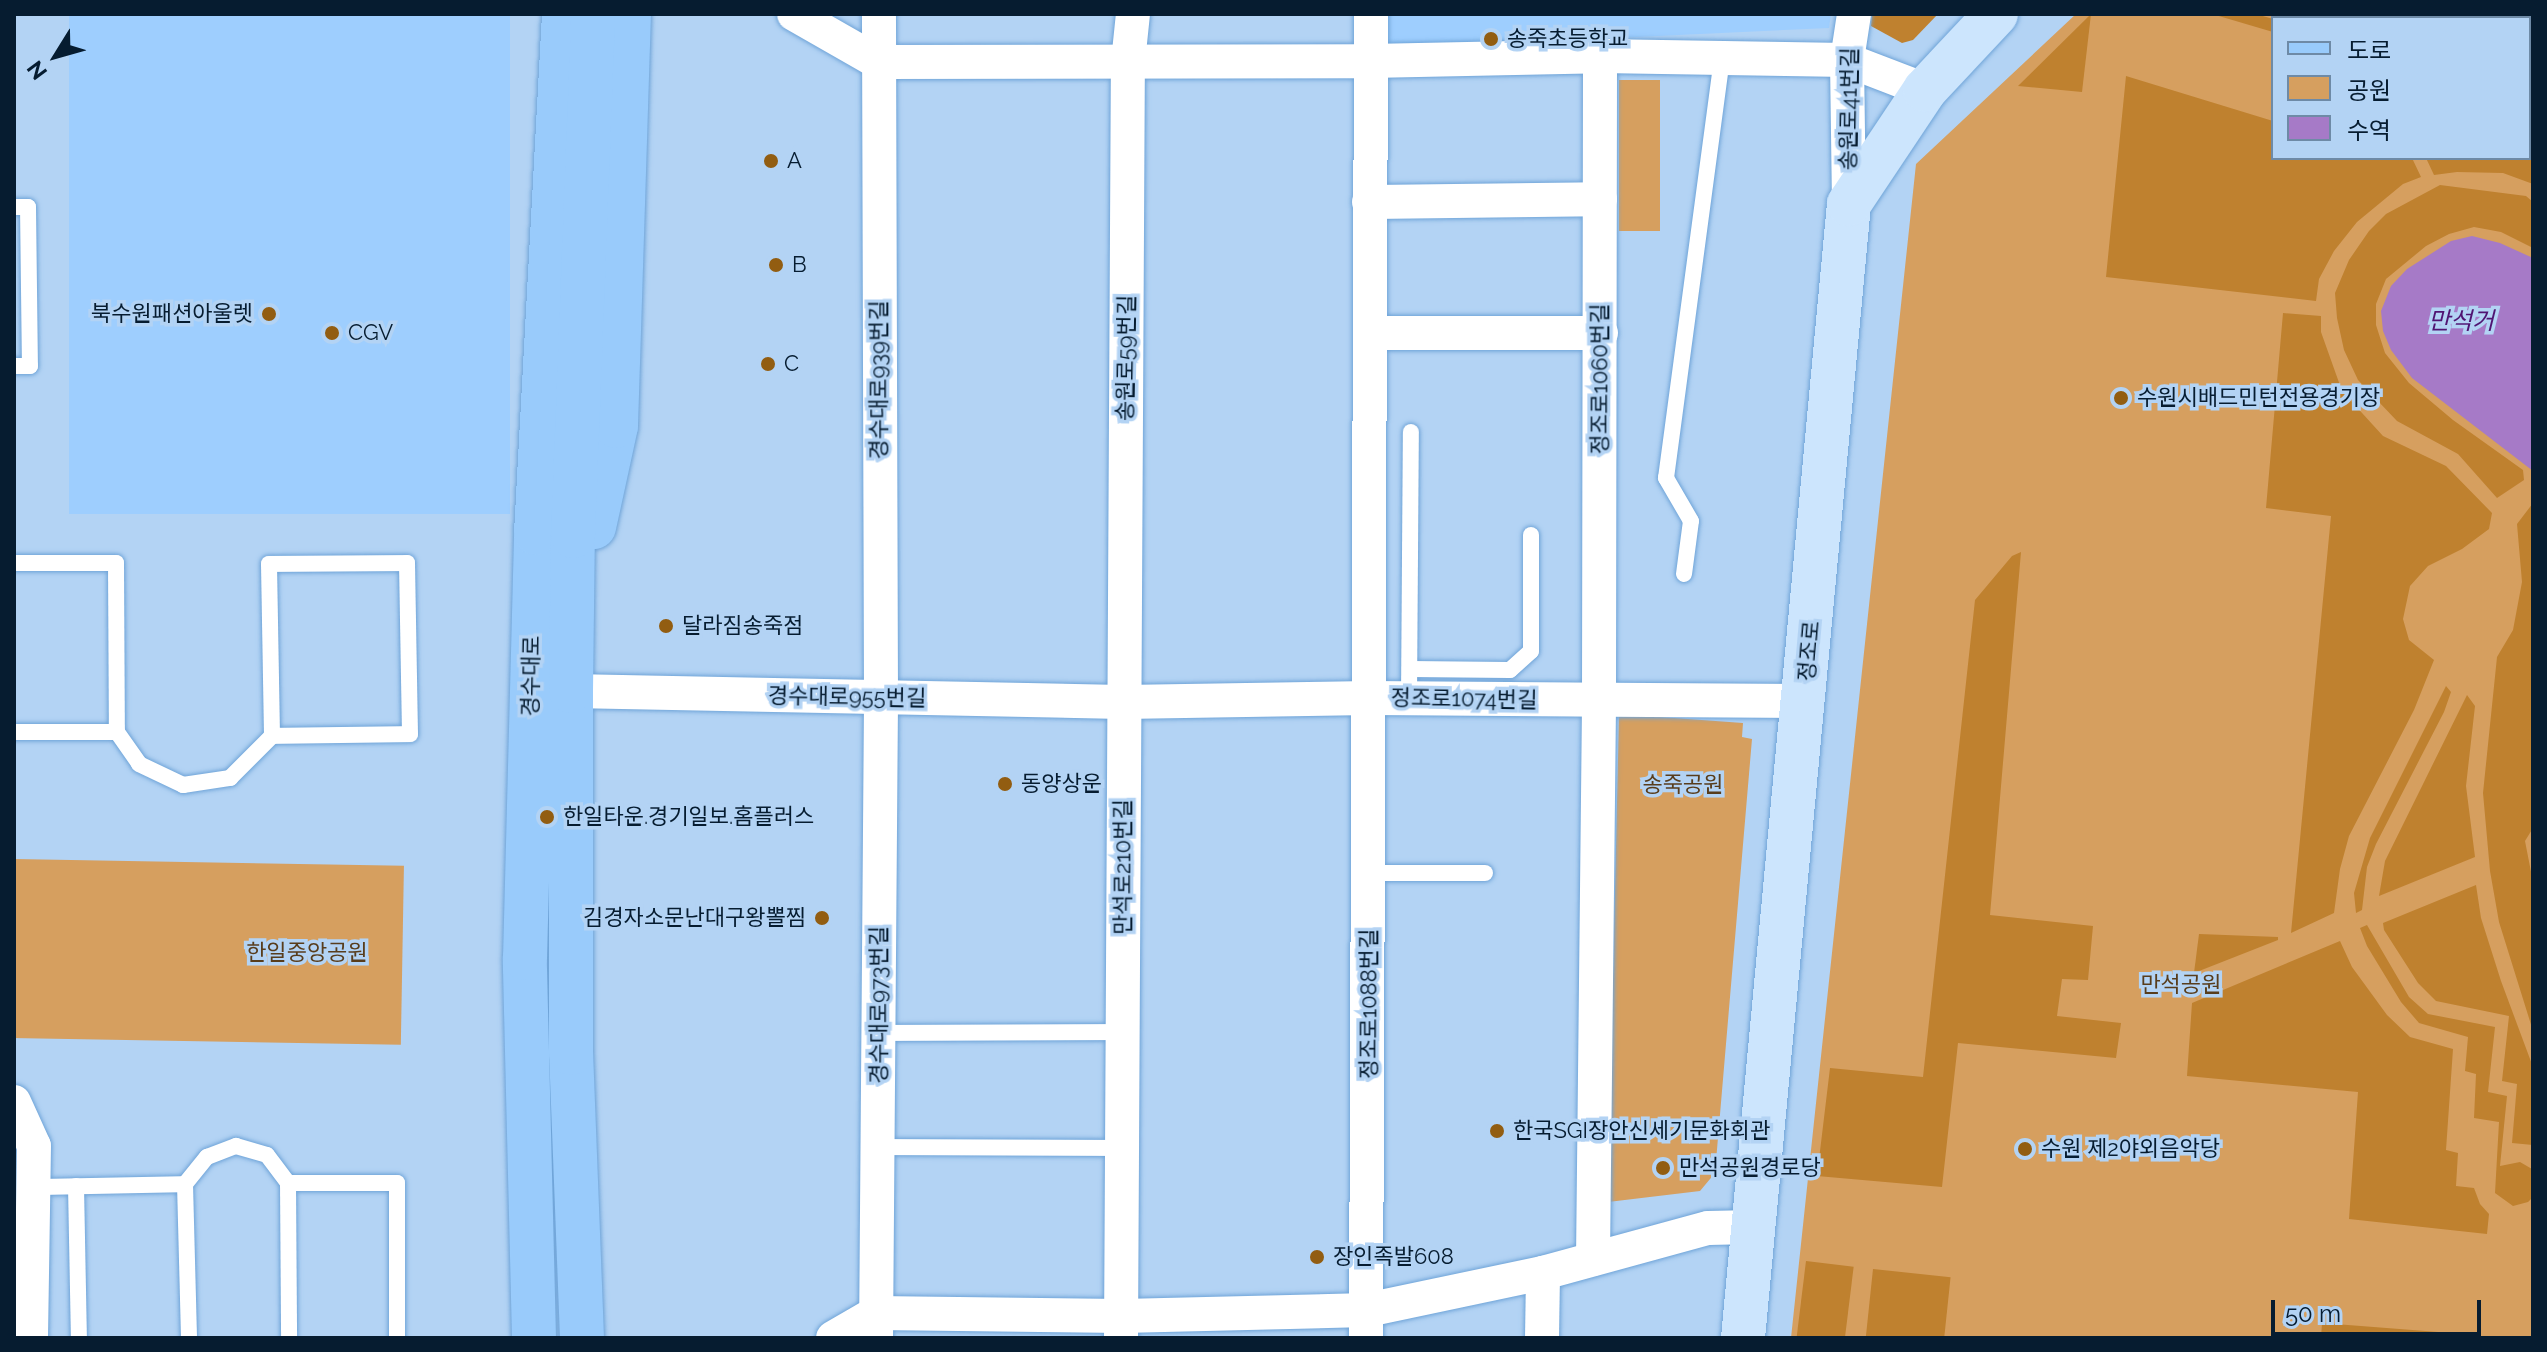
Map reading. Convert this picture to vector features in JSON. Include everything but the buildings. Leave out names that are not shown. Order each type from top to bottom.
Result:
[{"type":"main road","points":[[533,14],[517,551],[533,589]]},
{"type":"main road","name":"경수대로","points":[[534,1338],[525,958],[533,589],[564,14]]},
{"type":"main road","name":"경수대로","points":[[582,1338],[571,1053],[571,691],[573,536],[593,14]]},
{"type":"main road","points":[[574,620],[616,426],[629,14]]},
{"type":"main road","points":[[532,1168],[557,1199],[562,1211],[561,1269],[566,1276],[579,1275]]},
{"type":"street","points":[[794,14],[878,62],[1370,61],[1600,56],[1847,60],[1925,90]]},
{"type":"street","name":"경수대로939번길","points":[[879,14],[881,698]]},
{"type":"street","name":"송원로59번길","points":[[1123,702],[1128,62],[1133,14]]},
{"type":"street","points":[[1370,698],[1371,14]]},
{"type":"street","name":"송원로41번길","points":[[1849,204],[1847,60],[1854,14]]},
{"type":"street","name":"정조로","points":[[1743,1338],[1849,204],[1925,90],[1996,14]]},
{"type":"street","name":"정조로1060번길","points":[[1599,701],[1600,56]]},
{"type":"street","points":[[1369,202],[1600,199]]},
{"type":"street","points":[[1370,333],[1601,333]]},
{"type":"street","name":"정조로1074번길","points":[[1123,702],[1370,698],[1409,683],[1599,701],[1804,701]]},
{"type":"street","name":"경수대로955번길","points":[[571,691],[1123,702]]},
{"type":"street","name":"경수대로973번길","points":[[876,1325],[881,698]]},
{"type":"street","name":"정조로1088번길","points":[[1367,1324],[1370,698]]},
{"type":"street","points":[[1593,1259],[1599,701]]},
{"type":"street","name":"만석로210번길","points":[[1122,1327],[1123,702]]},
{"type":"street","points":[[14,1102],[34,1146],[31,1338]]},
{"type":"street","points":[[833,1338],[876,1325],[1122,1327],[1367,1324],[1708,1228],[1753,1227]]},
{"type":"street","points":[[1542,1338],[1543,1273]]},
{"type":"lane","points":[[1684,574],[1691,521],[1666,478],[1722,57]]},
{"type":"lane","points":[[14,207],[28,207],[30,366],[14,366]]},
{"type":"lane","points":[[1411,432],[1409,683],[1510,670],[1531,651],[1531,535]]},
{"type":"lane","points":[[14,563],[116,563],[117,732],[139,764],[183,785],[230,778],[272,736],[410,734],[407,563],[269,564],[272,736]]},
{"type":"lane","points":[[14,732],[117,732]]},
{"type":"lane","points":[[1370,873],[1485,873]]},
{"type":"lane","points":[[879,1033],[1122,1032]]},
{"type":"lane","points":[[189,1338],[185,1184],[207,1157],[236,1146],[267,1155],[288,1183],[289,1338]]},
{"type":"lane","points":[[877,1147],[1122,1148]]},
{"type":"lane","points":[[288,1183],[397,1183],[397,1338]]},
{"type":"lane","points":[[35,1187],[185,1184]]},
{"type":"lane","points":[[76,1186],[79,1338]]},
{"type":"shaded area","name":"북수원패션아울렛","points":[[69,14],[510,14],[510,514],[69,514]]},
{"type":"shaded area","name":"송죽초등학교","points":[[1379,14],[1831,14],[1829,28],[1378,49]]},
{"type":"shaded area","points":[[1872,14],[1938,14],[1913,40],[1902,43],[1871,26]]},
{"type":"shaded area","points":[[2091,14],[2082,92],[2018,86]]},
{"type":"shaded area","points":[[2212,14],[2256,14],[2271,18],[2271,31]]},
{"type":"shaded area","points":[[2126,76],[2271,120],[2271,160],[2413,160],[2421,177],[2403,184],[2357,222],[2334,251],[2319,279],[2316,301],[2106,277]]},
{"type":"shaded area","points":[[2533,94],[2533,184],[2503,173],[2434,175],[2427,160],[2531,160]]},
{"type":"shaded area","points":[[2440,185],[2526,196],[2533,202],[2533,248],[2501,232],[2474,227],[2449,234],[2426,246],[2386,279],[2376,304],[2376,325],[2385,353],[2409,383],[2453,420],[2523,470],[2524,480],[2497,498],[2458,454],[2397,421],[2358,380],[2344,350],[2337,318],[2335,293],[2349,260],[2369,231],[2386,214]]},
{"type":"shaded area","points":[[2283,313],[2321,316],[2321,332],[2342,391],[2383,436],[2446,466],[2492,513],[2489,529],[2462,549],[2428,566],[2410,586],[2403,619],[2409,640],[2434,660],[2414,710],[2349,836],[2340,869],[2334,913],[2291,933],[2331,516],[2266,508]]},
{"type":"shaded area","points":[[2533,503],[2533,828],[2525,841],[2533,882],[2533,1031],[2499,922],[2490,871],[2483,793],[2497,657],[2513,630],[2522,582],[2517,524]]},
{"type":"shaded area","points":[[2021,552],[1990,915],[2093,926],[2088,980],[2062,979],[2057,1016],[2121,1023],[2116,1058],[1958,1043],[1942,1187],[1817,1176],[1830,1068],[1923,1077],[1975,600],[2012,556]]},
{"type":"shaded area","points":[[2446,686],[2451,692],[2444,712],[2376,844],[2367,867],[2362,910],[2356,913],[2354,893],[2370,838]]},
{"type":"shaded area","points":[[2467,695],[2475,706],[2466,786],[2475,857],[2379,896],[2385,861]]},
{"type":"shaded area","points":[[2476,885],[2481,918],[2533,1067],[2533,1145],[2512,1143],[2517,1084],[2502,1081],[2509,1016],[2436,1001],[2418,983],[2384,930],[2383,923]]},
{"type":"shaded area","points":[[2367,925],[2409,997],[2428,1014],[2495,1027],[2488,1092],[2507,1096],[2500,1166],[2520,1162],[2532,1169],[2533,1197],[2528,1202],[2513,1206],[2495,1193],[2499,1122],[2474,1118],[2476,1074],[2465,1071],[2468,1037],[2419,1023],[2401,1002],[2367,946],[2360,928]]},
{"type":"shaded area","points":[[2199,934],[2278,937],[2278,940],[2194,973]]},
{"type":"shaded area","points":[[2340,941],[2352,967],[2387,1015],[2410,1037],[2453,1049],[2446,1150],[2458,1153],[2456,1186],[2474,1188],[2480,1204],[2489,1214],[2487,1234],[2349,1219],[2358,1092],[2187,1076],[2192,1003]]},
{"type":"shaded area","points":[[1806,1261],[1854,1267],[1845,1338],[1797,1337]]},
{"type":"shaded area","points":[[1873,1269],[1951,1277],[1944,1338],[1866,1338]]},
{"type":"shaded area","points":[[2322,1323],[2477,1335],[2476,1338],[2321,1338]]},
{"type":"green space","name":"만석공원","points":[[2076,14],[2281,16],[2271,16],[2271,160],[2531,160],[2533,88],[2533,1338],[1791,1338],[1916,164]]},
{"type":"green space","points":[[1619,80],[1660,80],[1660,231],[1619,231]]},
{"type":"green space","name":"송죽공원","points":[[1619,714],[1743,723],[1742,737],[1752,739],[1715,1173],[1700,1191],[1608,1202]]},
{"type":"green space","name":"한일중앙공원","points":[[14,859],[404,866],[401,1045],[14,1038]]},
{"type":"water","name":"만석거","points":[[2472,236],[2500,243],[2533,258],[2533,471],[2412,378],[2391,350],[2383,331],[2381,311],[2391,286],[2407,269],[2451,241]]},
{"type":"place","name":"송죽초등학교","points":[[1491,39]]},
{"type":"place","name":"A","points":[[771,161]]},
{"type":"place","name":"B","points":[[776,265]]},
{"type":"place","name":"북수원패션아울렛","points":[[269,314]]},
{"type":"place","name":"CGV","points":[[332,333]]},
{"type":"place","name":"C","points":[[768,364]]},
{"type":"place","name":"수원시배드민턴전용경기장","points":[[2121,398]]},
{"type":"place","name":"달라짐송죽점","points":[[666,626]]},
{"type":"place","name":"동양상운","points":[[1005,784]]},
{"type":"place","name":"한일타운.경기일보.홈플러스","points":[[547,817]]},
{"type":"place","name":"김경자소문난대구왕뽈찜","points":[[822,918]]},
{"type":"place","name":"한국SGI장안신세기문화회관","points":[[1497,1131]]},
{"type":"place","name":"수원 제2야외음악당","points":[[2025,1149]]},
{"type":"place","name":"만석공원경로당","points":[[1663,1168]]},
{"type":"place","name":"장인족발608","points":[[1317,1257]]}]
